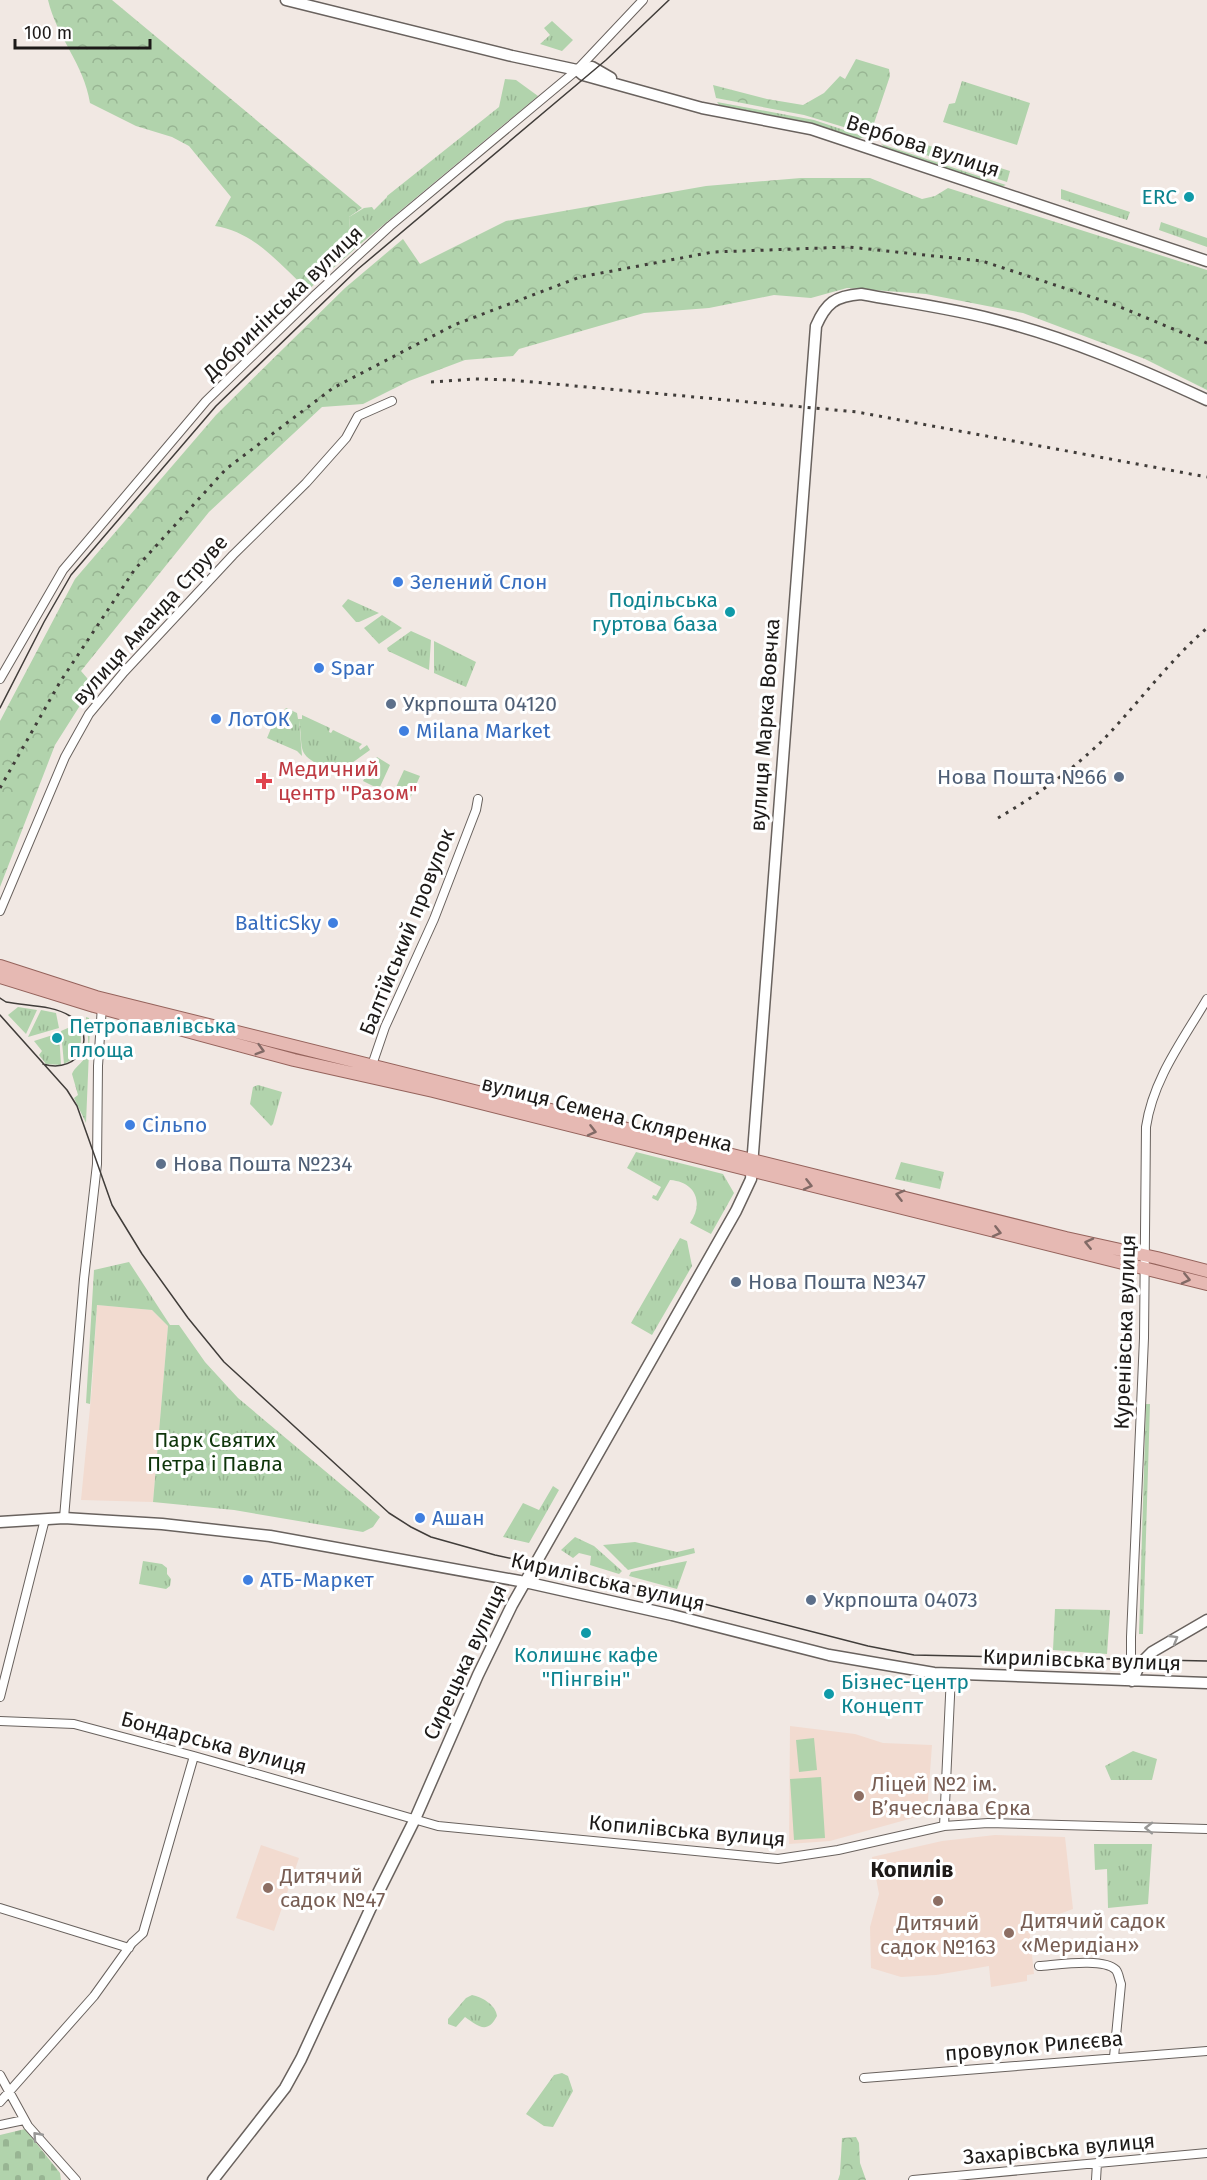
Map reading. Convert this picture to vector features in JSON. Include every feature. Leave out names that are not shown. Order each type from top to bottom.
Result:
[{"type":"main road","name":"Вербова вулиця","points":[[286,0],[577,70],[583,75],[702,108],[811,129],[1207,261]]},
{"type":"main road","name":"вулиця Марка Вовчка","points":[[752,1165],[816,326],[823,310],[833,301],[845,295],[861,294],[992,319],[1133,366],[1207,400]]},
{"type":"main road","name":"вулиця Семена Скляренка","points":[[0,966],[103,1003]]},
{"type":"main road","name":"вулиця Семена Скляренка","points":[[0,977],[752,1165],[1207,1271]]},
{"type":"main road","name":"вулиця Семена Скляренка","points":[[752,1165],[1207,1284]]},
{"type":"main road","name":"Сирецька вулиця","points":[[213,2180],[290,2080],[415,1819],[482,1666],[525,1582],[736,1211],[746,1192],[752,1165]]},
{"type":"main road","name":"Кирилівська вулиця","points":[[0,1522],[64,1518],[162,1524],[270,1536],[525,1582],[672,1615],[829,1655],[951,1676],[1207,1683]]},
{"type":"main road","points":[[1132,1681],[1140,1664],[1152,1652],[1207,1620]]},
{"type":"street","name":"Добринінська вулиця","points":[[0,679],[63,570],[206,401],[390,226],[577,70],[643,0]]},
{"type":"street","name":"вулиця Аманда Струве","points":[[0,911],[65,757],[89,714],[124,672],[233,555],[306,483],[346,438],[358,416],[392,401]]},
{"type":"street","name":"Балтійський провулок","points":[[370,1071],[385,1027],[434,919],[476,810],[478,799]]},
{"type":"street","name":"Куренівська вулиця","points":[[1132,1681],[1131,1637],[1145,1269],[1146,1127],[1149,1106],[1159,1080],[1207,999]]},
{"type":"street","points":[[64,1518],[84,1279],[97,1164],[98,1066],[103,1003]]},
{"type":"street","points":[[0,1697],[45,1519]]},
{"type":"street","points":[[944,1826],[951,1676]]},
{"type":"street","name":"Бондарська вулиця","points":[[0,1721],[74,1724],[415,1819]]},
{"type":"street","points":[[0,2102],[94,1996],[129,1948],[143,1933],[194,1756]]},
{"type":"street","name":"Копилівська вулиця","points":[[415,1819],[438,1826],[778,1859],[838,1850],[944,1826],[988,1823],[1207,1829]]},
{"type":"street","points":[[0,1908],[129,1948]]},
{"type":"street","points":[[1039,1966],[1096,1962],[1114,1968],[1120,1984],[1114,2057]]},
{"type":"street","name":"провулок Рилєєва","points":[[864,2078],[1207,2051]]},
{"type":"street","points":[[0,2075],[24,2120],[76,2180]]},
{"type":"street","points":[[0,2125],[24,2120]]},
{"type":"street","name":"Захарівська вулиця","points":[[914,2180],[989,2177],[1097,2163],[1207,2153]]},
{"type":"street","points":[[1096,2180],[1097,2163]]},
{"type":"shaded area","points":[[97,1305],[152,1310],[168,1326],[153,1502],[81,1500]]},
{"type":"shaded area","name":"Ліцей №2 ім. В’ячеслава Єрка","points":[[790,1726],[855,1734],[883,1743],[932,1745],[927,1814],[830,1841],[789,1844]]},
{"type":"shaded area","points":[[995,1835],[1065,1837],[1073,1909],[1029,1925],[1034,1974],[1027,1975],[1027,1981],[991,1987],[989,1966],[936,1975],[901,1977],[871,1968],[870,1927],[879,1894],[872,1857],[942,1841]]},
{"type":"shaded area","name":"Дитячий садок №47","points":[[261,1845],[299,1858],[274,1931],[236,1918]]},
{"type":"green space","points":[[48,0],[112,0],[362,208],[349,217],[350,229],[364,241],[308,290],[254,242],[229,229],[215,226],[231,197],[189,146],[172,137],[136,126],[90,103],[82,76],[52,14]]},
{"type":"green space","points":[[552,21],[573,40],[562,51],[540,44],[550,35],[544,28]]},
{"type":"green space","points":[[856,59],[889,69],[890,76],[870,135],[804,115],[716,98],[713,85],[767,99],[803,105],[824,93],[840,76],[845,79]]},
{"type":"green space","points":[[505,79],[516,80],[538,96],[364,241],[350,229],[349,217],[364,208],[372,207],[374,210],[387,196],[499,107]]},
{"type":"green space","points":[[962,81],[1030,103],[1017,145],[943,122],[949,104],[955,103]]},
{"type":"green space","points":[[717,102],[814,120],[865,137],[857,139],[821,127],[720,106]]},
{"type":"green space","points":[[882,131],[1010,171],[1007,182],[881,140]]},
{"type":"green space","points":[[881,144],[1006,185],[1001,187],[885,148]]},
{"type":"green space","points":[[801,178],[870,178],[922,199],[935,196],[948,188],[1207,270],[1207,390],[1145,359],[1023,313],[926,294],[847,288],[811,298],[774,295],[709,308],[644,313],[519,349],[513,356],[465,360],[409,381],[363,404],[322,407],[209,512],[81,671],[93,685],[55,745],[0,887],[0,721],[75,579],[216,415],[345,288],[403,239],[420,264],[506,221],[706,186]]},
{"type":"green space","points":[[1061,189],[1130,212],[1127,220],[1061,199]]},
{"type":"green space","points":[[1161,222],[1207,238],[1207,247],[1159,230]]},
{"type":"green space","points":[[348,599],[379,613],[356,622],[342,606]]},
{"type":"green space","points":[[382,615],[402,628],[379,644],[364,628]]},
{"type":"green space","points":[[411,631],[431,640],[429,670],[388,651],[387,648]]},
{"type":"green space","points":[[434,641],[476,662],[466,687],[434,673]]},
{"type":"green space","points":[[286,708],[297,713],[298,719],[302,719],[302,715],[330,728],[331,733],[333,730],[362,744],[359,747],[360,750],[367,745],[370,750],[338,773],[333,772],[334,769],[317,764],[310,760],[303,751],[299,720],[302,756],[297,751],[267,738],[272,726]]},
{"type":"green space","points":[[377,757],[390,765],[379,789],[363,781]]},
{"type":"green space","points":[[404,770],[420,776],[408,803],[392,796]]},
{"type":"green space","points":[[18,1007],[37,1010],[26,1034],[8,1015]]},
{"type":"green space","points":[[41,1010],[56,1013],[59,1028],[28,1037]]},
{"type":"green space","points":[[86,1017],[89,1018],[90,1027],[86,1123],[74,1098],[78,1095],[72,1074],[87,1053]]},
{"type":"green space","points":[[77,1024],[81,1036],[80,1047],[74,1057],[64,1064],[61,1031]]},
{"type":"green space","points":[[59,1033],[61,1065],[46,1064],[39,1055],[42,1051],[34,1041]]},
{"type":"green space","points":[[258,1085],[282,1092],[271,1126],[250,1104],[253,1087]]},
{"type":"green space","points":[[636,1152],[723,1174],[734,1193],[711,1234],[690,1223],[697,1201],[691,1189],[686,1185],[670,1180],[658,1201],[652,1198],[653,1195],[656,1196],[661,1187],[627,1168]]},
{"type":"green space","points":[[901,1162],[944,1172],[940,1189],[895,1179]]},
{"type":"green space","points":[[680,1238],[687,1241],[692,1266],[652,1335],[631,1323]]},
{"type":"green space","name":"Парк Святих Петра і Павла","points":[[129,1262],[170,1325],[179,1325],[205,1362],[238,1398],[380,1517],[373,1527],[363,1532],[234,1510],[153,1502],[168,1326],[152,1310],[97,1305],[90,1404],[86,1403],[94,1270]]},
{"type":"green space","points":[[1146,1404],[1150,1404],[1143,1634],[1139,1634]]},
{"type":"green space","points":[[553,1486],[559,1490],[529,1543],[503,1537],[523,1503],[539,1510]]},
{"type":"green space","points":[[575,1537],[594,1546],[622,1571],[619,1574],[590,1565],[591,1556],[579,1553],[573,1558],[561,1550]]},
{"type":"green space","points":[[635,1542],[677,1552],[694,1548],[695,1553],[628,1570],[603,1545]]},
{"type":"green space","points":[[143,1561],[162,1564],[167,1568],[167,1574],[171,1579],[170,1586],[166,1589],[139,1584]]},
{"type":"green space","points":[[687,1561],[677,1589],[629,1576],[631,1572]]},
{"type":"green space","points":[[1055,1609],[1110,1610],[1107,1654],[1053,1650]]},
{"type":"green space","points":[[814,1738],[817,1770],[799,1772],[796,1740]]},
{"type":"green space","points":[[1133,1751],[1157,1759],[1152,1780],[1111,1780],[1105,1766]]},
{"type":"green space","points":[[821,1777],[825,1838],[794,1840],[790,1779]]},
{"type":"green space","points":[[1094,1844],[1152,1844],[1148,1904],[1108,1908],[1107,1869],[1095,1870]]},
{"type":"green space","points":[[472,1995],[484,2000],[494,2008],[497,2016],[493,2022],[482,2027],[465,2017],[456,2027],[448,2024],[448,2019],[466,1998]]},
{"type":"green space","points":[[562,2073],[568,2076],[573,2091],[553,2127],[544,2126],[526,2114],[554,2075]]},
{"type":"green space","points":[[25,2129],[60,2173],[61,2180],[0,2180],[0,2135]]},
{"type":"green space","points":[[856,2137],[859,2143],[860,2163],[866,2180],[838,2180],[842,2138]]},
{"type":"tram line","points":[[0,708],[71,575],[216,406],[358,269],[606,60],[669,0]]},
{"type":"tram line","points":[[0,998],[6,1002],[40,1006],[63,1012],[78,1024],[83,1033],[84,1042],[76,1058],[67,1064],[56,1066],[43,1064]]},
{"type":"tram line","points":[[0,1015],[67,1090],[77,1106],[112,1205],[142,1254],[188,1318],[224,1362],[389,1513],[411,1527],[431,1537],[495,1555],[595,1576],[868,1646],[914,1655],[1207,1661]]},
{"type":"railway","points":[[0,788],[60,682],[135,569],[226,469],[333,388],[454,325],[580,277],[713,252],[849,247],[982,261],[1113,304],[1207,343]]},
{"type":"railway","points":[[431,382],[475,379],[511,380],[857,412],[1207,477]]},
{"type":"railway","points":[[998,818],[1077,764],[1101,742],[1179,655],[1207,628]]},
{"type":"place","name":"ERC","points":[[1189,197]]},
{"type":"place","name":"Зелений Слон","points":[[398,582]]},
{"type":"place","name":"Подільська гуртова база","points":[[730,612]]},
{"type":"place","name":"Spar","points":[[319,668]]},
{"type":"place","name":"Укрпошта 04120","points":[[391,704]]},
{"type":"place","name":"ЛотОК","points":[[216,719]]},
{"type":"place","name":"Milana Market","points":[[404,731]]},
{"type":"place","name":"Нова Пошта №66","points":[[1119,777]]},
{"type":"place","name":"Медичний центр \"Разом\"","points":[[264,781]]},
{"type":"place","name":"BalticSky","points":[[333,923]]},
{"type":"place","name":"Петропавлівська площа","points":[[57,1038]]},
{"type":"place","name":"Сільпо","points":[[130,1125]]},
{"type":"place","name":"Нова Пошта №234","points":[[161,1164]]},
{"type":"place","name":"Нова Пошта №347","points":[[736,1282]]},
{"type":"place","name":"Ашан","points":[[420,1518]]},
{"type":"place","name":"АТБ-Маркет","points":[[248,1580]]},
{"type":"place","name":"Укрпошта 04073","points":[[811,1600]]},
{"type":"place","name":"Колишнє кафе \"Пінгвін\"","points":[[586,1633]]},
{"type":"place","name":"Бізнес-центр Концепт","points":[[829,1694]]},
{"type":"place","name":"Ліцей №2 ім. В’ячеслава Єрка","points":[[859,1796]]},
{"type":"place","name":"Дитячий садок №47","points":[[268,1888]]},
{"type":"place","name":"Дитячий садок №163","points":[[938,1901]]},
{"type":"place","name":"Дитячий садок «Меридіан»","points":[[1009,1933]]},
{"type":"district","name":"Копилів","points":[[912,1869]]}]
